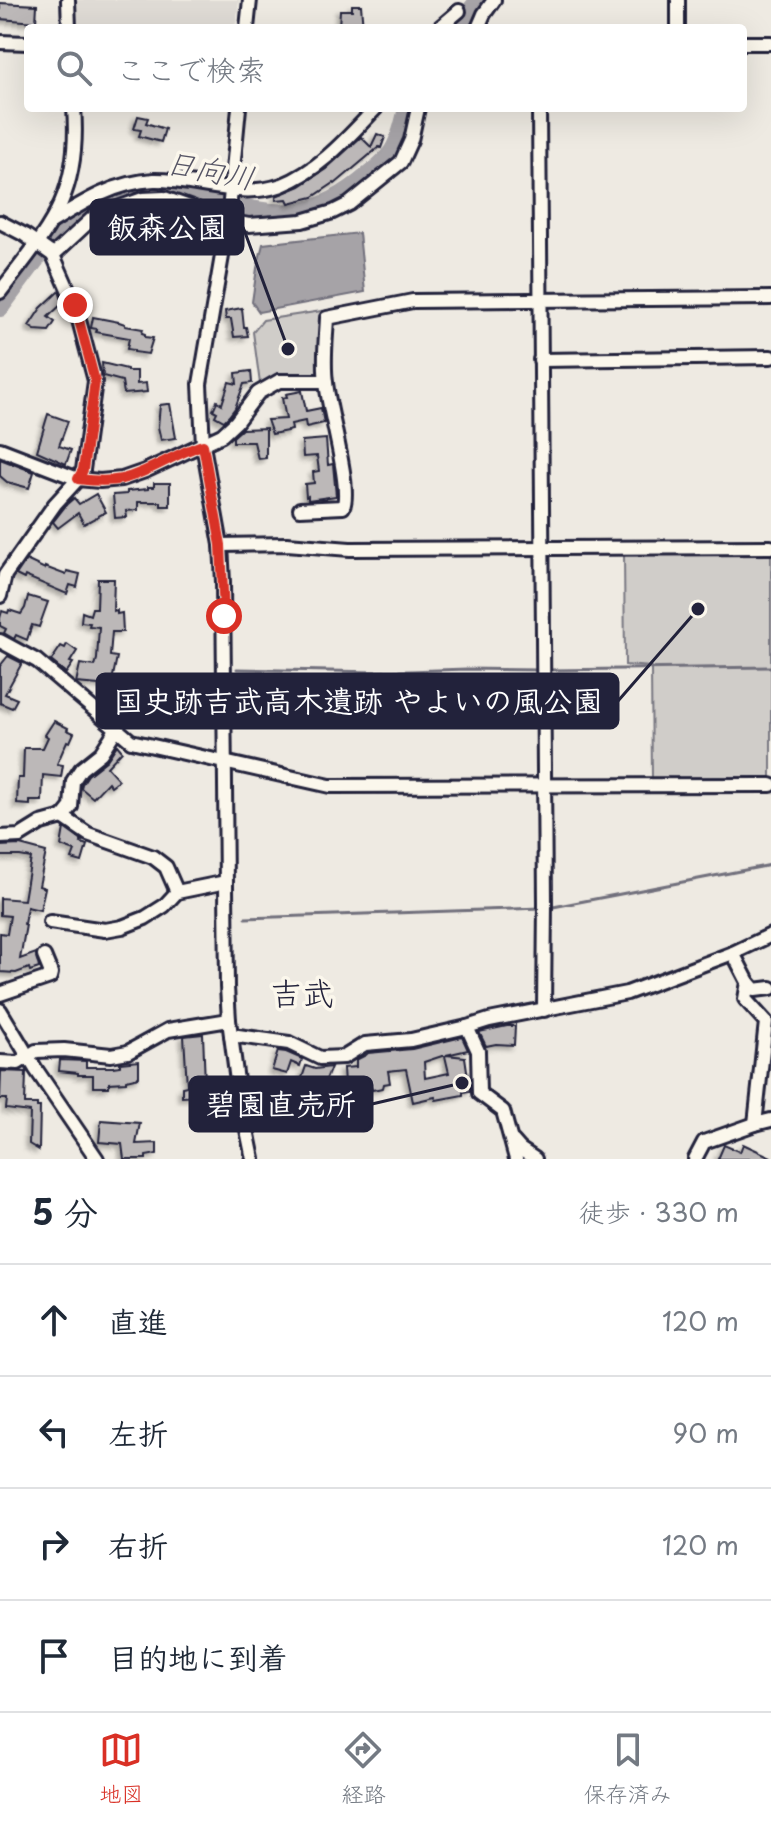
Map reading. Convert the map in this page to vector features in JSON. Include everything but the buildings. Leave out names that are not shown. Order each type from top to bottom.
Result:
[{"type":"street","points":[[68,0],[69,24]]},
{"type":"street","points":[[247,24],[250,0]]},
{"type":"street","points":[[480,24],[494,0]]},
{"type":"street","points":[[678,0],[678,24]]},
{"type":"street","points":[[444,24],[459,11]]},
{"type":"street","points":[[0,42],[24,43]]},
{"type":"street","points":[[747,43],[771,43]]},
{"type":"street","points":[[0,292],[53,221],[65,195],[75,151],[74,112]]},
{"type":"street","points":[[239,112],[228,217],[200,384],[203,445],[221,545],[229,1020],[237,1081],[253,1159]]},
{"type":"street","points":[[53,221],[102,192],[134,182],[158,180],[231,192],[280,185],[311,171],[372,112]]},
{"type":"street","points":[[53,255],[95,216],[143,199],[164,198],[249,225],[302,221],[333,212],[349,204],[401,162],[411,140],[417,112]]},
{"type":"street","points":[[539,112],[544,1010]]},
{"type":"street","points":[[0,222],[53,255],[75,305],[95,381],[83,470],[5,575],[0,596]]},
{"type":"street","points":[[300,509],[343,507],[346,501],[325,381],[327,318],[413,301],[771,298]]},
{"type":"street","points":[[540,360],[771,357]]},
{"type":"street","points":[[0,449],[78,479],[122,479],[222,435],[258,393],[279,381],[325,381]]},
{"type":"street","points":[[221,545],[287,544],[350,549],[771,547]]},
{"type":"street","points":[[0,641],[37,661],[131,741],[330,786],[771,785]]},
{"type":"street","points":[[0,837],[20,836],[41,823],[63,817],[71,807],[73,781],[81,769],[101,753],[117,728]]},
{"type":"street","points":[[63,817],[88,834],[153,857],[166,867],[177,892]]},
{"type":"street","points":[[50,922],[105,930],[122,927],[164,906],[177,892],[226,882]]},
{"type":"street","points":[[231,1035],[289,1043],[320,1058],[344,1057],[365,1044],[411,1040],[489,1020],[627,993],[733,953],[771,935]]},
{"type":"street","points":[[733,953],[755,990],[771,988]]},
{"type":"street","points":[[0,994],[50,977],[44,956]]},
{"type":"street","points":[[748,982],[745,999],[768,1023],[755,1124]]},
{"type":"street","points":[[0,1010],[97,1159]]},
{"type":"street","points":[[0,1062],[18,1063],[36,1051],[64,1050],[111,1055],[128,1052],[168,1030],[229,1020]]},
{"type":"street","points":[[467,1027],[478,1051],[479,1093],[503,1111],[516,1159]]},
{"type":"street","points":[[695,1159],[704,1142],[771,1120]]},
{"type":"street","points":[[511,1138],[535,1159]]},
{"type":"shaded area","points":[[76,0],[239,0],[235,24],[77,24]]},
{"type":"shaded area","points":[[359,233],[365,292],[259,312],[252,302],[263,244]]},
{"type":"shaded area","points":[[322,311],[322,371],[318,378],[260,384],[253,332],[263,320]]},
{"type":"shaded area","points":[[771,551],[771,779],[652,779],[651,667],[625,665],[624,552]]},
{"type":"waterway","name":"日向川","points":[[459,24],[479,0]]},
{"type":"waterway","name":"日向川","points":[[0,308],[55,232],[110,197],[134,188],[150,187],[255,210],[296,212],[316,207],[360,182],[387,158],[397,143],[406,112]]},
{"type":"waterway","points":[[549,670],[771,667]]},
{"type":"waterway","points":[[237,669],[378,672],[541,670]]},
{"type":"waterway","points":[[548,908],[771,865]]},
{"type":"waterway","points":[[245,918],[541,908]]},
{"type":"place","name":"飯森公園","points":[[288,349]]},
{"type":"place","name":"国史跡吉武高木遺跡 やよいの風公園","points":[[698,609]]},
{"type":"place","name":"碧園直売所","points":[[462,1083]]},
{"type":"district","name":"吉武","points":[[302,994]]},
{"type":"route","points":[[75,305],[95,381],[83,470],[78,479],[122,479],[203,445],[221,545],[224,616]]}]
